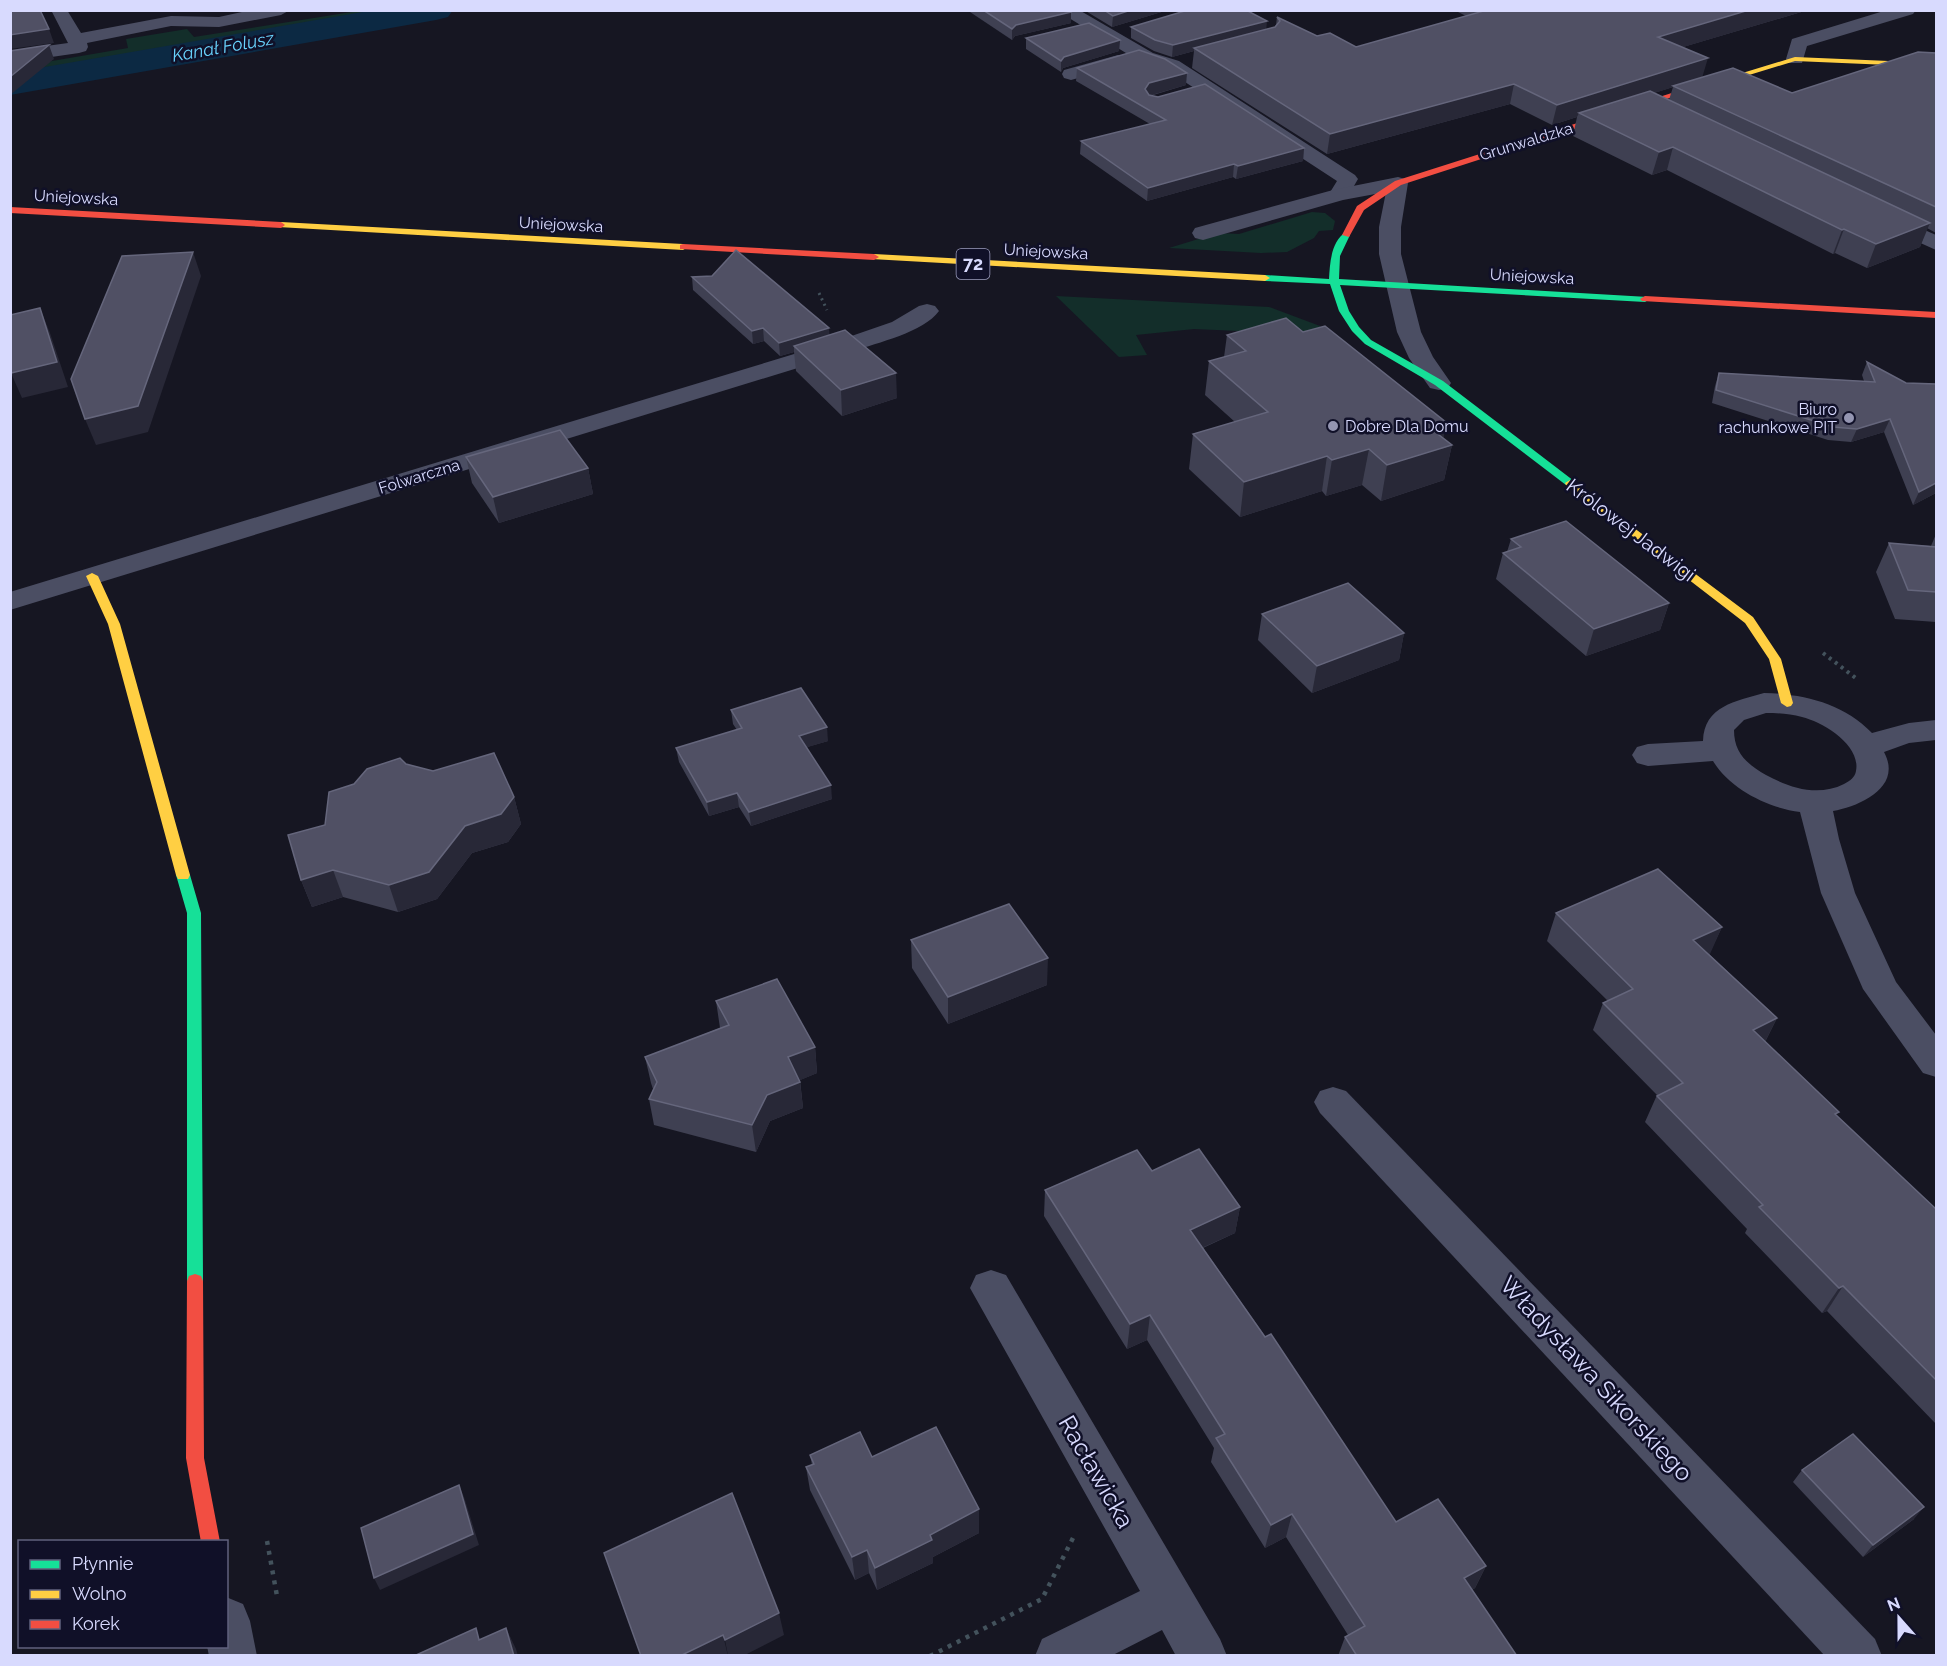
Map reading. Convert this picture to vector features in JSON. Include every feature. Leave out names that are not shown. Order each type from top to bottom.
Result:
[{"type":"street","points":[[76,40],[184,15],[219,22],[280,10]]},
{"type":"street","points":[[1065,10],[1140,54],[1172,65],[1209,87],[1348,179],[1340,194]]},
{"type":"street","points":[[1795,59],[1799,43],[1907,10]]},
{"type":"street","points":[[10,57],[80,47],[59,12]]},
{"type":"street","points":[[1068,31],[1091,26]]},
{"type":"street","points":[[1109,36],[1131,30]]},
{"type":"street","points":[[1071,74],[1140,54]]},
{"type":"street","points":[[1172,65],[1193,59]]},
{"type":"street","name":"Grunwaldzka","points":[[1203,233],[1340,194],[1398,183],[1644,104],[1795,59],[1936,65]]},
{"type":"street","points":[[1188,93],[1209,87]]},
{"type":"street","points":[[1644,104],[1675,119]]},
{"type":"street","name":"Grunwaldzka","points":[[1334,282],[1335,256],[1360,208],[1398,183]]},
{"type":"street","name":"Królowej Jadwigi","points":[[1398,183],[1390,254],[1409,332],[1421,358],[1439,383]]},
{"type":"street","points":[[1863,209],[1936,243]]},
{"type":"street","name":"Uniejowska","points":[[10,210],[1936,315]]},
{"type":"street","name":"Królowej Jadwigi","points":[[1334,282],[1344,311],[1355,329],[1376,347],[1439,383],[1749,620],[1765,639],[1775,656],[1784,682],[1787,703]]},
{"type":"street","name":"Folwarczna","points":[[10,602],[845,346],[900,327],[927,311]]},
{"type":"street","points":[[92,576],[114,624],[194,913],[195,1458],[211,1540]]},
{"type":"street","points":[[1787,703],[1812,709],[1834,718],[1852,731],[1866,747],[1874,764],[1871,779],[1859,792],[1840,800],[1815,803],[1788,798],[1761,789],[1740,775],[1724,758],[1717,741],[1719,726],[1728,714],[1743,706],[1787,703]]},
{"type":"street","points":[[1866,747],[1895,735],[1936,730]]},
{"type":"street","points":[[1648,755],[1721,750]]},
{"type":"street","points":[[1815,803],[1822,839],[1838,893],[1881,990],[1936,1062]]},
{"type":"street","name":"Władysława Sikorskiego","points":[[1333,1102],[1858,1656]]},
{"type":"street","name":"Racławicka","points":[[991,1288],[1203,1656]]},
{"type":"street","points":[[1059,1656],[1170,1601]]},
{"type":"street","points":[[228,1631],[233,1656]]},
{"type":"path","points":[[930,1656],[1042,1599],[1076,1534]]},
{"type":"green space","points":[[358,11],[408,11],[11,78],[11,68],[128,48],[126,39],[187,29],[194,37]]},
{"type":"green space","points":[[1312,212],[1325,213],[1335,221],[1333,230],[1319,231],[1314,238],[1287,252],[1261,253],[1169,248],[1218,233],[1239,234]]},
{"type":"green space","points":[[1056,296],[1269,307],[1320,326],[1325,335],[1194,329],[1136,335],[1147,355],[1119,357]]},
{"type":"building","points":[[10,10],[40,10],[49,29],[10,35]]},
{"type":"building","points":[[983,10],[1069,10],[1071,12],[1016,25],[1012,29]]},
{"type":"building","points":[[1104,10],[1131,10],[1113,16]]},
{"type":"building","points":[[1188,10],[1246,10],[1267,21],[1173,45],[1155,40],[1131,27]]},
{"type":"building","points":[[1487,10],[1749,10],[1658,37],[1708,58],[1557,105],[1514,84],[1330,134],[1194,48],[1275,27],[1280,21],[1277,17],[1317,36],[1330,33],[1356,47]]},
{"type":"building","points":[[1089,23],[1120,40],[1064,57],[1061,61],[1026,38]]},
{"type":"building","points":[[49,45],[10,77],[10,51]]},
{"type":"building","points":[[1139,50],[1165,59],[1187,73],[1149,83],[1145,89],[1149,95],[1158,97],[1205,84],[1304,148],[1238,166],[1234,164],[1148,188],[1081,141],[1166,120],[1077,68]]},
{"type":"building","points":[[1918,52],[1936,53],[1936,207],[1673,86],[1733,68],[1792,93]]},
{"type":"building","points":[[1650,91],[1930,223],[1876,244],[1842,230],[1673,147],[1659,152],[1579,113]]},
{"type":"building","points":[[736,250],[829,328],[779,343],[763,328],[752,331],[692,277],[712,276]]},
{"type":"building","points":[[193,252],[138,406],[85,419],[71,379],[122,256]]},
{"type":"building","points":[[40,308],[57,362],[11,373],[10,315]]},
{"type":"building","points":[[1286,318],[1303,332],[1325,326],[1447,423],[1430,428],[1452,445],[1387,465],[1369,449],[1332,460],[1327,456],[1244,482],[1193,434],[1268,412],[1209,361],[1246,351],[1227,335]]},
{"type":"building","points":[[845,330],[896,373],[841,390],[794,346]]},
{"type":"building","points":[[1867,362],[1906,383],[1936,384],[1936,483],[1919,492],[1890,419],[1857,429],[1833,427],[1716,390],[1719,373],[1875,382]]},
{"type":"building","points":[[560,430],[588,468],[493,497],[466,457]]},
{"type":"building","points":[[1566,521],[1669,603],[1594,629],[1503,553],[1521,547],[1511,539]]},
{"type":"building","points":[[1889,543],[1936,547],[1936,592],[1908,590]]},
{"type":"building","points":[[1348,583],[1404,633],[1317,666],[1262,614]]},
{"type":"building","points":[[801,688],[827,727],[799,736],[831,785],[749,812],[737,793],[707,802],[676,748],[742,728],[731,710]]},
{"type":"building","points":[[494,753],[514,797],[501,814],[465,826],[429,872],[389,885],[333,870],[301,880],[288,835],[325,825],[329,792],[354,784],[367,769],[400,758],[406,764],[433,771]]},
{"type":"building","points":[[1658,869],[1722,927],[1693,940],[1777,1018],[1753,1030],[1839,1112],[1835,1114],[1936,1209],[1936,1380],[1843,1286],[1839,1288],[1759,1207],[1763,1205],[1657,1096],[1683,1083],[1603,1003],[1633,989],[1556,913]]},
{"type":"building","points":[[1009,904],[1048,958],[948,997],[911,940]]},
{"type":"building","points":[[777,979],[815,1047],[788,1057],[800,1082],[767,1095],[752,1125],[649,1099],[657,1082],[645,1057],[729,1025],[716,1001]]},
{"type":"building","points":[[1199,1149],[1240,1207],[1190,1230],[1265,1337],[1271,1334],[1396,1522],[1438,1499],[1486,1566],[1464,1578],[1517,1656],[1357,1656],[1345,1637],[1365,1626],[1292,1514],[1271,1525],[1216,1438],[1225,1434],[1150,1315],[1130,1324],[1045,1190],[1137,1150],[1152,1171]]},
{"type":"building","points":[[936,1427],[979,1509],[930,1535],[932,1540],[875,1568],[867,1550],[852,1557],[806,1467],[814,1464],[810,1455],[860,1432],[872,1457]]},
{"type":"building","points":[[1853,1434],[1924,1507],[1873,1545],[1802,1470]]},
{"type":"building","points":[[459,1485],[473,1534],[374,1578],[361,1528]]},
{"type":"building","points":[[732,1493],[779,1613],[725,1640],[723,1635],[680,1656],[641,1656],[604,1553]]},
{"type":"building","points":[[476,1628],[479,1640],[506,1628],[514,1656],[414,1656]]},
{"type":"waterway","name":"Kanał Folusz","points":[[10,84],[436,10]]},
{"type":"traffic: fast","points":[[1346,235],[1335,256],[1334,282],[1344,311],[1355,329],[1368,342],[1439,383],[1570,483]]},
{"type":"traffic: fast","points":[[1265,278],[1645,299]]},
{"type":"traffic: fast","points":[[183,875],[194,913],[195,1281]]},
{"type":"traffic: slow","points":[[1681,93],[1795,59],[1936,65]]},
{"type":"traffic: slow","points":[[281,225],[683,247]]},
{"type":"traffic: slow","points":[[874,257],[1265,278]]},
{"type":"traffic: slow","points":[[1570,483],[1749,620],[1775,659],[1787,703]]},
{"type":"traffic: slow","points":[[92,576],[114,624],[183,875]]},
{"type":"traffic: jam","points":[[1346,235],[1360,208],[1398,183],[1681,93]]},
{"type":"traffic: jam","points":[[10,210],[281,225]]},
{"type":"traffic: jam","points":[[683,247],[874,257]]},
{"type":"traffic: jam","points":[[1645,299],[1936,315]]},
{"type":"traffic: jam","points":[[195,1281],[195,1458],[211,1540]]},
{"type":"place","name":"Biuro rachunkowe PIT","points":[[1849,418]]},
{"type":"place","name":"Dobre Dla Domu","points":[[1333,426]]}]
